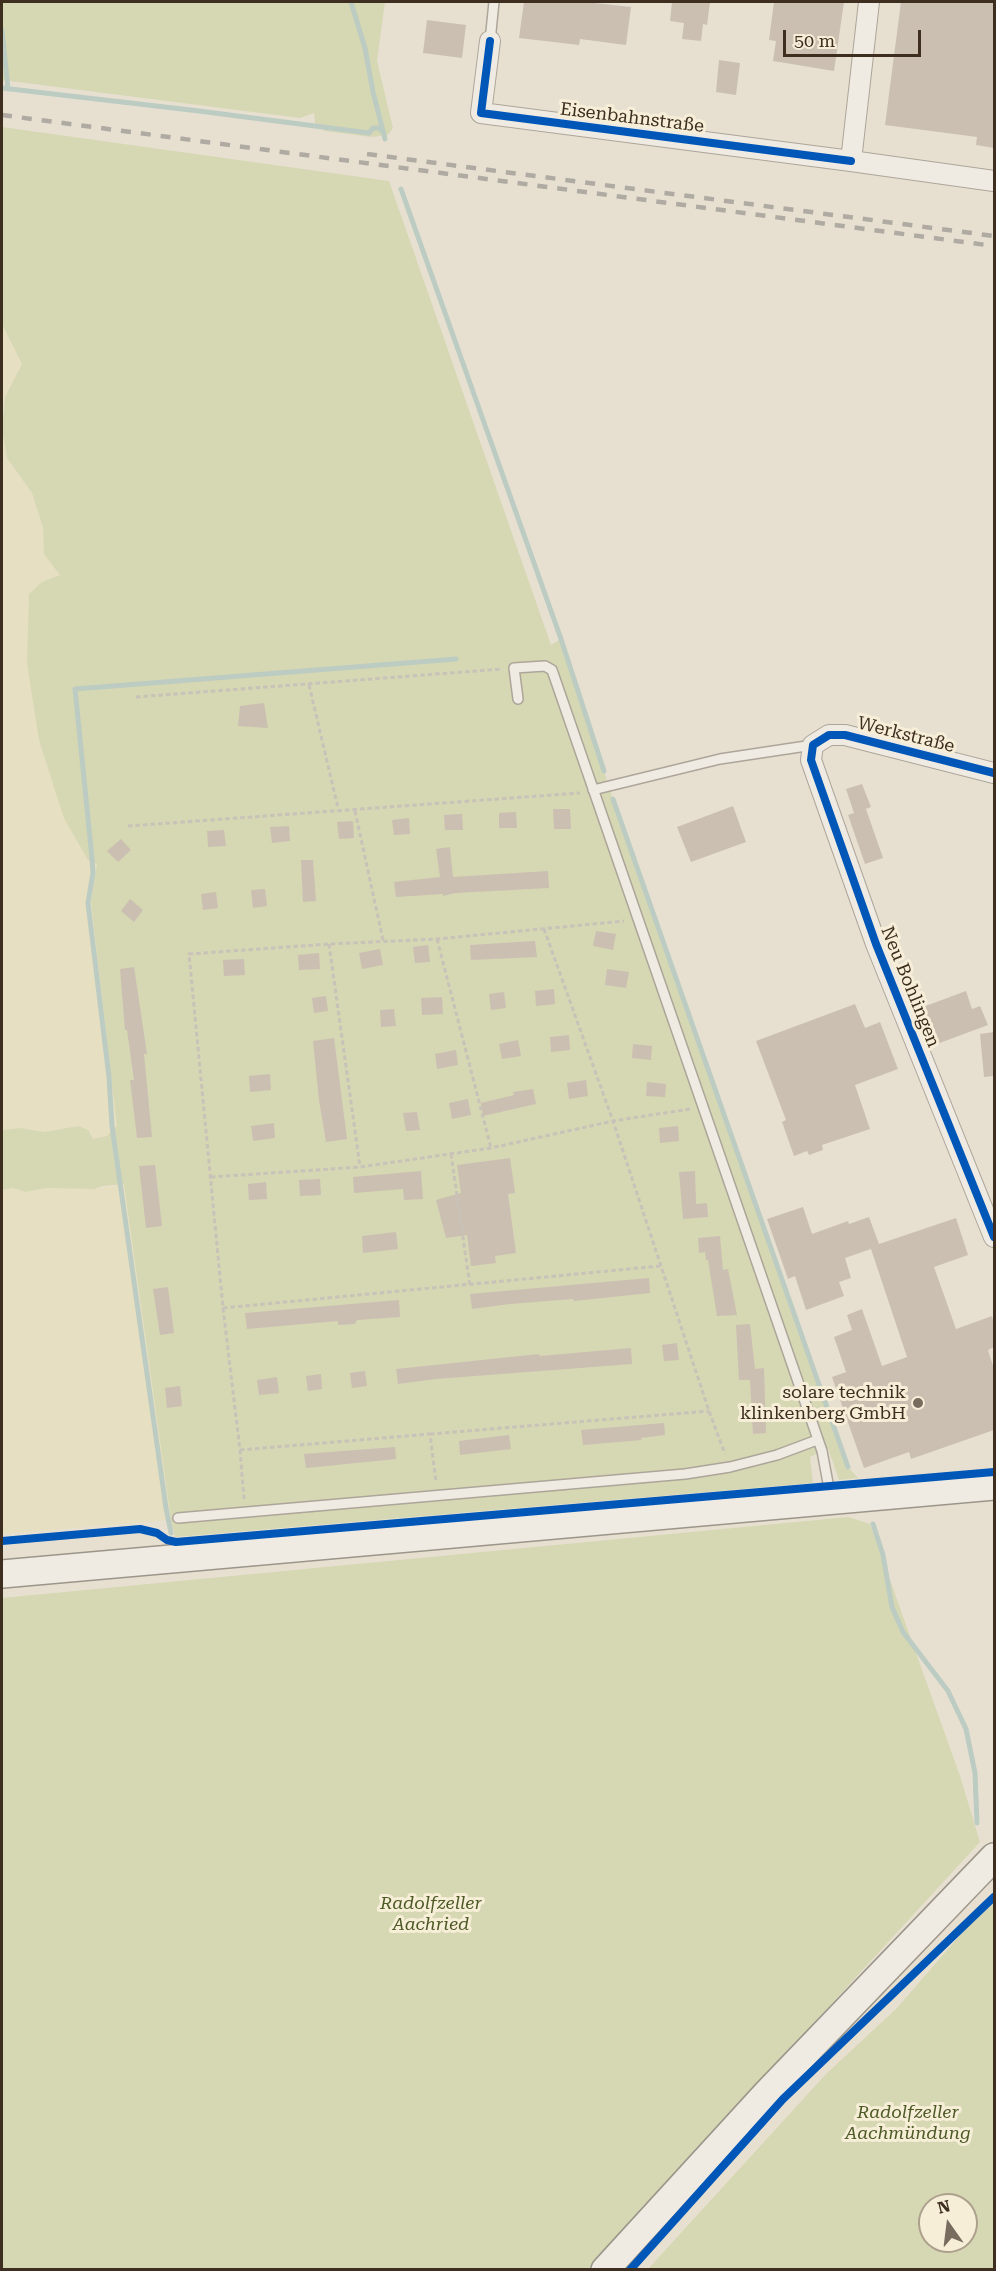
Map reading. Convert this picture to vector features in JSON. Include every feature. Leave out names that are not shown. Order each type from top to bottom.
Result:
[{"type":"main road","points":[[2,1574],[994,1486]]},
{"type":"main road","points":[[605,2270],[767,2093],[994,1857]]},
{"type":"street","points":[[851,161],[869,2]]},
{"type":"street","name":"Eisenbahnstraße","points":[[490,41],[481,114],[994,181]]},
{"type":"street","name":"Werkstraße","points":[[813,745],[829,735],[845,735],[994,773]]},
{"type":"street","name":"Neu Bohlingen","points":[[813,745],[811,760],[876,944],[994,1237]]},
{"type":"lane","points":[[490,41],[494,2]]},
{"type":"lane","points":[[518,699],[514,668],[545,666],[552,670],[817,1440],[827,1475],[831,1501]]},
{"type":"lane","points":[[593,790],[720,759],[813,745]]},
{"type":"lane","points":[[178,1518],[685,1474],[730,1467],[777,1455],[817,1440]]},
{"type":"path","points":[[136,697],[514,668]]},
{"type":"path","points":[[309,685],[339,812]]},
{"type":"path","points":[[128,826],[575,794],[593,790]]},
{"type":"path","points":[[355,811],[383,940]]},
{"type":"path","points":[[245,1512],[189,954],[383,940],[437,939],[619,922],[637,918]]},
{"type":"path","points":[[544,929],[613,1121],[730,1467]]},
{"type":"path","points":[[437,939],[491,1148]]},
{"type":"path","points":[[329,944],[360,1167]]},
{"type":"path","points":[[211,1177],[360,1167],[491,1148],[613,1121],[683,1111],[701,1106]]},
{"type":"path","points":[[451,1153],[470,1286]]},
{"type":"path","points":[[223,1308],[661,1266]]},
{"type":"path","points":[[240,1450],[709,1410]]},
{"type":"path","points":[[430,1434],[437,1496]]},
{"type":"shaded area","points":[[2,324],[22,364],[5,397],[2,412]]},
{"type":"shaded area","points":[[2,428],[7,458],[32,493],[43,528],[44,554],[60,575],[42,582],[97,864],[91,902],[118,1126],[107,1136],[92,1139],[88,1130],[79,1126],[44,1132],[21,1128],[2,1130]]},
{"type":"shaded area","points":[[124,1184],[171,1520],[2,1534],[2,1190],[13,1188],[26,1192],[46,1188],[94,1189]]},
{"type":"green space","points":[[2,2],[385,2],[377,61],[393,128],[388,135],[371,137],[325,131],[315,123],[314,113],[300,118],[2,80]]},
{"type":"green space","points":[[2,127],[389,181],[551,645],[561,639],[613,799],[848,1467],[858,1478],[839,1480],[828,1448],[810,1457],[813,1483],[175,1537],[124,1184],[94,1189],[46,1188],[26,1192],[13,1188],[2,1190],[2,1130],[21,1128],[44,1132],[79,1126],[88,1130],[93,1139],[107,1136],[117,1126],[91,902],[97,864],[88,860],[64,818],[39,740],[27,663],[29,594],[42,582],[60,575],[44,554],[43,528],[32,493],[7,458],[2,428],[5,397],[22,364],[2,324]]},
{"type":"green space","name":"Radolfzeller Aachried","points":[[848,1517],[870,1524],[960,1776],[980,1842],[588,2269],[2,2269],[2,1598]]},
{"type":"green space","name":"Radolfzeller Aachmündung","points":[[994,1896],[994,2269],[648,2269],[826,2074],[897,2008]]},
{"type":"building","points":[[524,2],[585,2],[631,7],[626,45],[580,39],[579,45],[519,38]]},
{"type":"building","points":[[672,2],[710,2],[707,25],[703,24],[701,41],[682,39],[684,23],[670,21]]},
{"type":"building","points":[[774,2],[844,2],[834,71],[773,61],[776,41],[769,40]]},
{"type":"building","points":[[901,2],[994,2],[994,148],[976,145],[977,137],[885,125]]},
{"type":"building","points":[[427,20],[466,25],[462,58],[423,53]]},
{"type":"building","points":[[719,60],[740,63],[736,95],[716,92]]},
{"type":"building","points":[[264,703],[268,728],[238,726],[240,706]]},
{"type":"building","points":[[862,784],[871,807],[860,811],[866,809],[883,858],[865,864],[848,815],[854,813],[846,789]]},
{"type":"building","points":[[733,806],[746,842],[691,862],[677,827]]},
{"type":"building","points":[[553,809],[570,809],[571,829],[554,829]]},
{"type":"building","points":[[516,812],[517,828],[499,828],[499,813]]},
{"type":"building","points":[[462,814],[463,830],[445,830],[444,815]]},
{"type":"building","points":[[409,818],[410,834],[394,835],[392,820]]},
{"type":"building","points":[[353,821],[354,838],[339,839],[337,822]]},
{"type":"building","points":[[289,826],[290,841],[272,843],[270,827]]},
{"type":"building","points":[[224,830],[226,846],[208,847],[207,831]]},
{"type":"building","points":[[121,839],[131,850],[118,862],[107,851]]},
{"type":"building","points":[[450,847],[453,877],[548,871],[549,888],[396,897],[394,882],[440,877],[436,849]]},
{"type":"building","points":[[301,860],[313,860],[316,901],[303,902]]},
{"type":"building","points":[[265,889],[267,906],[253,908],[251,890]]},
{"type":"building","points":[[216,892],[218,908],[203,910],[201,894]]},
{"type":"building","points":[[130,899],[143,910],[134,922],[121,911]]},
{"type":"building","points":[[596,931],[616,934],[613,950],[593,946]]},
{"type":"building","points":[[535,941],[537,957],[471,960],[470,945]]},
{"type":"building","points":[[428,945],[430,962],[415,963],[413,947]]},
{"type":"building","points":[[380,949],[383,965],[362,969],[359,953]]},
{"type":"building","points":[[319,953],[320,969],[299,970],[298,955]]},
{"type":"building","points":[[244,959],[245,975],[224,976],[223,960]]},
{"type":"building","points":[[134,967],[147,1054],[144,1054],[152,1137],[137,1138],[130,1080],[134,1080],[127,1030],[125,1030],[120,969]]},
{"type":"building","points":[[607,969],[629,972],[626,988],[605,985]]},
{"type":"building","points":[[554,989],[555,1004],[536,1006],[535,991]]},
{"type":"building","points":[[966,991],[972,1009],[980,1006],[988,1025],[937,1044],[923,1007]]},
{"type":"building","points":[[504,992],[506,1008],[491,1010],[489,994]]},
{"type":"building","points":[[326,996],[328,1011],[314,1013],[312,998]]},
{"type":"building","points":[[442,997],[443,1014],[422,1015],[421,998]]},
{"type":"building","points":[[855,1004],[865,1028],[880,1022],[898,1069],[855,1085],[870,1129],[822,1145],[823,1150],[809,1155],[807,1151],[794,1156],[782,1122],[786,1120],[756,1041]]},
{"type":"building","points":[[394,1009],[396,1026],[381,1027],[380,1010]]},
{"type":"building","points":[[994,1032],[994,1076],[984,1077],[980,1034]]},
{"type":"building","points":[[569,1035],[570,1050],[551,1052],[550,1037]]},
{"type":"building","points":[[334,1038],[347,1139],[326,1142],[313,1041]]},
{"type":"building","points":[[518,1040],[521,1056],[502,1059],[499,1044]]},
{"type":"building","points":[[633,1044],[652,1046],[651,1060],[632,1058]]},
{"type":"building","points":[[456,1050],[458,1065],[437,1069],[435,1054]]},
{"type":"building","points":[[270,1074],[271,1090],[250,1092],[249,1076]]},
{"type":"building","points":[[586,1080],[588,1096],[569,1099],[567,1083]]},
{"type":"building","points":[[647,1082],[666,1084],[665,1097],[646,1096]]},
{"type":"building","points":[[533,1089],[536,1104],[483,1116],[481,1103],[514,1095],[513,1092]]},
{"type":"building","points":[[468,1099],[471,1115],[452,1119],[449,1103]]},
{"type":"building","points":[[417,1112],[420,1130],[406,1131],[403,1113]]},
{"type":"building","points":[[274,1123],[275,1138],[253,1141],[251,1126]]},
{"type":"building","points":[[678,1126],[679,1141],[660,1143],[659,1128]]},
{"type":"building","points":[[510,1158],[515,1193],[508,1194],[516,1253],[495,1256],[496,1263],[471,1266],[467,1235],[446,1238],[436,1200],[461,1193],[457,1165]]},
{"type":"building","points":[[155,1165],[162,1226],[146,1228],[139,1166]]},
{"type":"building","points":[[421,1171],[423,1199],[404,1200],[403,1189],[354,1193],[353,1177]]},
{"type":"building","points":[[695,1171],[696,1204],[707,1203],[708,1217],[683,1219],[679,1172]]},
{"type":"building","points":[[320,1179],[321,1195],[300,1196],[299,1180]]},
{"type":"building","points":[[266,1182],[267,1199],[249,1200],[248,1184]]},
{"type":"building","points":[[803,1207],[812,1234],[848,1221],[849,1224],[869,1217],[879,1244],[956,1218],[968,1255],[934,1267],[956,1329],[992,1316],[994,1347],[988,1350],[994,1369],[994,1430],[911,1459],[909,1452],[864,1468],[832,1377],[846,1372],[834,1337],[852,1330],[847,1315],[862,1309],[882,1366],[907,1357],[871,1249],[845,1258],[851,1278],[839,1282],[844,1296],[806,1310],[795,1276],[788,1279],[767,1219]]},
{"type":"building","points":[[396,1232],[398,1249],[363,1253],[362,1236]]},
{"type":"building","points":[[720,1236],[723,1270],[728,1269],[737,1315],[717,1316],[708,1260],[706,1260],[705,1252],[699,1253],[698,1238]]},
{"type":"building","points":[[649,1278],[650,1293],[574,1301],[573,1299],[472,1309],[470,1294]]},
{"type":"building","points":[[168,1287],[174,1333],[160,1335],[153,1289]]},
{"type":"building","points":[[399,1300],[400,1317],[357,1320],[355,1324],[338,1325],[338,1321],[247,1329],[245,1313]]},
{"type":"building","points":[[750,1324],[755,1369],[764,1368],[766,1433],[753,1434],[750,1380],[739,1380],[736,1325]]},
{"type":"building","points":[[677,1343],[679,1360],[664,1361],[662,1345]]},
{"type":"building","points":[[631,1348],[632,1364],[398,1384],[396,1369],[539,1354],[540,1356]]},
{"type":"building","points":[[365,1371],[367,1386],[352,1388],[350,1373]]},
{"type":"building","points":[[321,1374],[322,1389],[308,1391],[306,1376]]},
{"type":"building","points":[[277,1377],[279,1393],[259,1395],[257,1380]]},
{"type":"building","points":[[180,1386],[182,1406],[167,1408],[165,1388]]},
{"type":"building","points":[[664,1423],[665,1435],[641,1438],[642,1440],[583,1445],[581,1430]]},
{"type":"building","points":[[509,1435],[511,1449],[460,1455],[459,1441]]},
{"type":"building","points":[[395,1447],[396,1459],[306,1468],[304,1454]]},
{"type":"waterway","points":[[351,2],[365,48],[385,139]]},
{"type":"waterway","points":[[2,30],[8,89]]},
{"type":"waterway","points":[[2,88],[369,133],[373,128],[379,128],[383,132]]},
{"type":"waterway","points":[[401,189],[561,639],[604,771]]},
{"type":"waterway","points":[[171,1533],[112,1126],[109,1077],[88,903],[93,873],[75,689],[456,659]]},
{"type":"waterway","points":[[613,799],[848,1467]]},
{"type":"waterway","points":[[873,1524],[883,1555],[892,1607],[903,1632],[948,1691],[966,1729],[975,1773],[977,1823]]},
{"type":"railway","points":[[2,115],[994,246]]},
{"type":"railway","points":[[367,154],[994,236]]},
{"type":"cycle path","points":[[490,41],[481,113],[851,161]]},
{"type":"cycle path","points":[[994,773],[845,735],[829,735],[813,745],[811,760],[876,944],[994,1237]]},
{"type":"cycle path","points":[[2,1541],[140,1529],[157,1533],[167,1540],[176,1542],[994,1472]]},
{"type":"cycle path","points":[[630,2270],[783,2099],[994,1897]]},
{"type":"place","name":"solare technik klinkenberg GmbH","points":[[918,1403]]}]
